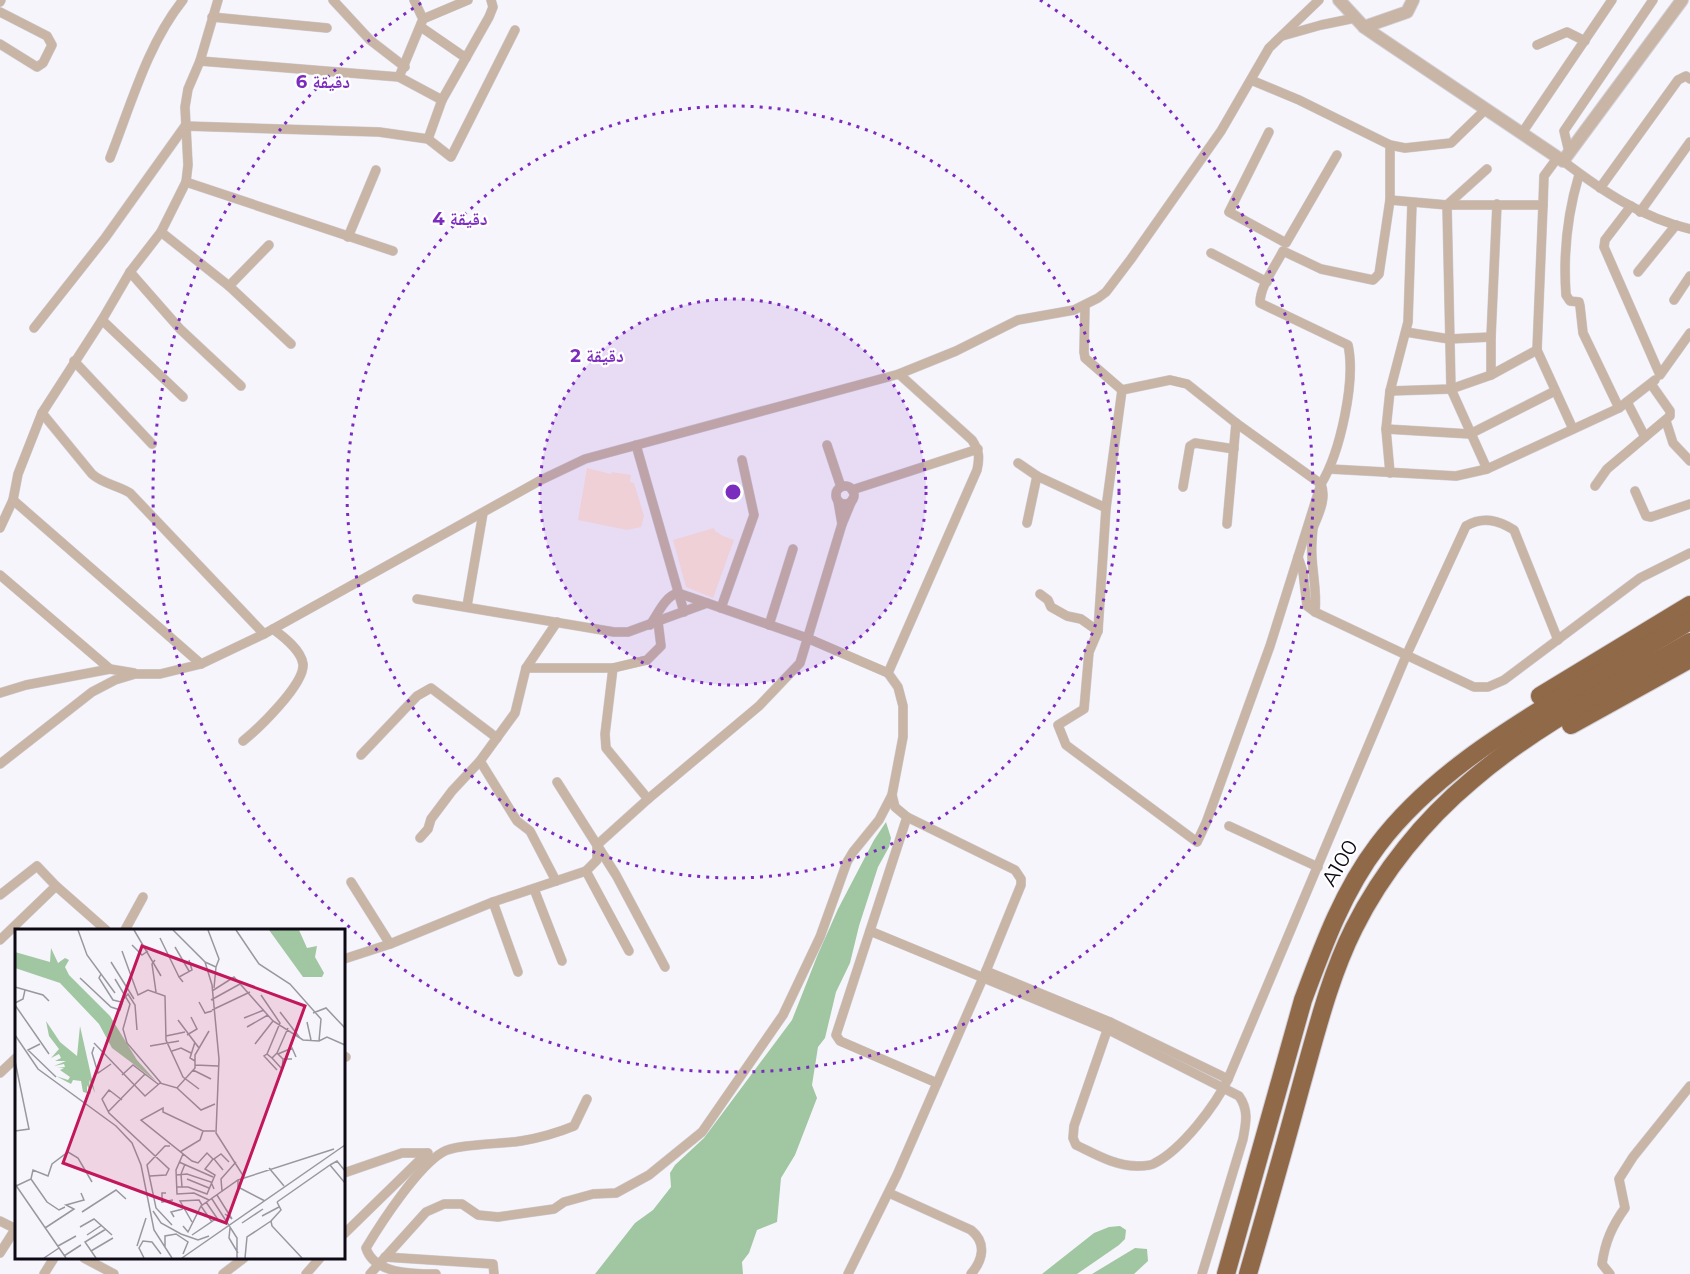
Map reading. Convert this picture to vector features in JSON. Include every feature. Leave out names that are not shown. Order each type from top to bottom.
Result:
[{"type":"highway","points":[[1401,817],[1448,766],[1503,721],[1690,605]]},
{"type":"highway","name":"A100","points":[[1226,1274],[1300,1011],[1319,957],[1336,914],[1377,845],[1401,817],[1449,774],[1507,731],[1690,621]]},
{"type":"highway","points":[[1248,1274],[1318,1024],[1335,973],[1354,928],[1385,875],[1438,811],[1471,780],[1510,749],[1690,642]]},
{"type":"highway","points":[[1438,811],[1538,744],[1690,659]]},
{"type":"street","points":[[110,158],[150,57],[170,16],[183,0]]},
{"type":"street","points":[[0,528],[13,500],[18,474],[42,413],[130,272],[161,232],[186,182],[188,158],[185,126],[188,89],[200,61],[218,0]]},
{"type":"street","points":[[333,0],[370,40],[405,67]]},
{"type":"street","points":[[414,0],[422,23],[466,58]]},
{"type":"street","points":[[399,76],[405,67],[422,23],[468,0]]},
{"type":"street","points":[[428,139],[442,100],[489,17],[493,7],[491,0]]},
{"type":"street","points":[[0,693],[26,685],[110,669],[135,674],[160,674],[201,664],[264,634],[540,480],[585,459],[774,410],[899,374],[956,351],[1018,320],[1074,310],[1085,305],[1106,292],[1131,259],[1221,130],[1269,48],[1319,0]]},
{"type":"street","points":[[1339,0],[1360,22],[1522,133],[1563,157],[1579,175],[1640,212],[1689,228]]},
{"type":"street","points":[[1280,36],[1321,25],[1360,22],[1407,12],[1413,0]]},
{"type":"street","points":[[1522,133],[1612,0]]},
{"type":"street","points":[[1563,157],[1564,131],[1653,0]]},
{"type":"street","points":[[1573,429],[1537,350],[1544,176],[1563,157],[1680,2]]},
{"type":"street","points":[[0,12],[47,36],[52,45],[43,63],[37,67],[0,44]]},
{"type":"street","points":[[213,17],[327,28]]},
{"type":"street","points":[[185,126],[379,132],[428,139],[451,157],[515,30]]},
{"type":"street","points":[[1537,45],[1567,32],[1585,40]]},
{"type":"street","points":[[200,61],[399,76],[442,100]]},
{"type":"street","points":[[1600,188],[1678,80],[1686,76],[1690,79]]},
{"type":"street","points":[[1251,80],[1299,100],[1390,145],[1405,148],[1451,143],[1486,109]]},
{"type":"street","points":[[34,328],[105,238],[185,126]]},
{"type":"street","points":[[1269,132],[1229,212],[1321,269],[1373,280],[1379,274],[1390,200],[1390,145]]},
{"type":"street","points":[[1640,212],[1690,142]]},
{"type":"street","points":[[1122,390],[1106,508],[1098,631],[1089,652],[1084,710],[1058,725],[1066,745],[1197,842],[1266,657],[1298,557],[1311,525],[1321,484],[1330,469],[1350,388],[1348,345],[1260,303],[1267,282],[1284,247],[1337,155]]},
{"type":"street","points":[[1486,469],[1451,389],[1447,205],[1487,169]]},
{"type":"street","points":[[348,237],[376,170]]},
{"type":"street","points":[[1579,175],[1570,204],[1566,238],[1566,295],[1570,301],[1579,303],[1583,333],[1623,405],[1645,437]]},
{"type":"street","points":[[186,182],[393,251]]},
{"type":"street","points":[[1390,200],[1447,205],[1543,205]]},
{"type":"street","points":[[1390,474],[1386,429],[1389,392],[1406,332],[1412,202]]},
{"type":"street","points":[[1491,375],[1497,204]]},
{"type":"street","points":[[1631,206],[1605,240],[1604,247],[1660,375]]},
{"type":"street","points":[[1638,272],[1676,225]]},
{"type":"street","points":[[161,232],[229,286],[291,344]]},
{"type":"street","points":[[229,286],[269,244]]},
{"type":"street","points":[[1211,253],[1267,282]]},
{"type":"street","points":[[130,272],[180,329],[241,386]]},
{"type":"street","points":[[1674,300],[1690,276]]},
{"type":"street","points":[[1085,305],[1085,358],[1122,390]]},
{"type":"street","points":[[102,320],[183,397]]},
{"type":"street","points":[[1406,332],[1449,339],[1491,338]]},
{"type":"street","points":[[1330,469],[1456,476],[1486,469],[1623,405],[1660,375],[1690,333]]},
{"type":"street","points":[[1389,392],[1451,389],[1491,375],[1537,350]]},
{"type":"street","points":[[74,362],[152,444]]},
{"type":"street","points":[[888,672],[980,458],[978,449],[972,440],[899,374]]},
{"type":"street","points":[[1122,390],[1170,380],[1187,384],[1236,423],[1321,484]]},
{"type":"street","points":[[1595,486],[1607,469],[1670,416],[1670,411],[1651,384]]},
{"type":"street","points":[[1386,429],[1470,434],[1555,391]]},
{"type":"street","points":[[42,413],[92,474],[99,480],[121,487],[130,493],[264,634]]},
{"type":"street","points":[[1666,421],[1673,443],[1689,458]]},
{"type":"street","points":[[1227,524],[1236,423]]},
{"type":"street","points":[[1183,487],[1190,446],[1195,443],[1234,449]]},
{"type":"street","points":[[636,445],[684,612]]},
{"type":"street","points":[[827,445],[840,487],[836,494],[842,524]]},
{"type":"street","points":[[838,501],[845,504],[852,495],[978,449]]},
{"type":"street","points":[[721,608],[754,515],[742,460]]},
{"type":"street","points":[[1018,463],[1037,476],[1106,508]]},
{"type":"street","points":[[1027,522],[1037,476]]},
{"type":"street","points":[[840,487],[846,486],[852,495]]},
{"type":"street","points":[[1635,491],[1646,516],[1651,517],[1690,504]]},
{"type":"street","points":[[345,959],[390,944],[493,902],[586,871],[597,860],[597,845],[759,706],[800,663],[852,495]]},
{"type":"street","points":[[13,500],[201,664]]},
{"type":"street","points":[[467,606],[483,513]]},
{"type":"street","points":[[1109,1025],[1074,1126],[1073,1138],[1076,1145],[1122,1165],[1154,1164],[1174,1149],[1201,1121],[1226,1083],[1406,656],[1463,530],[1482,520],[1501,522],[1514,530],[1558,640]]},
{"type":"street","points":[[1311,525],[1311,554],[1317,596],[1315,612]]},
{"type":"street","points":[[769,625],[793,549]]},
{"type":"street","points":[[1298,557],[1304,572],[1307,606],[1315,612],[1474,687],[1488,687],[1504,680],[1640,578],[1690,553]]},
{"type":"street","points":[[0,575],[110,669]]},
{"type":"street","points":[[370,1274],[426,1212],[444,1204],[462,1204],[478,1215],[498,1217],[554,1209],[564,1202],[593,1194],[616,1193],[649,1175],[702,1132],[783,1015],[820,937],[848,862],[853,852],[879,820],[892,795],[903,737],[903,706],[898,687],[888,672],[807,638],[707,603],[678,593],[669,597],[654,624],[661,646],[647,660],[613,668],[526,668]]},
{"type":"street","points":[[1040,594],[1048,600],[1051,607],[1067,616],[1081,619],[1098,631]]},
{"type":"street","points":[[417,599],[614,632],[628,632],[654,624],[707,603]]},
{"type":"street","points":[[420,838],[452,791],[480,761],[515,713],[526,668],[557,622]]},
{"type":"street","points":[[243,741],[290,692],[302,674],[301,658],[283,636],[273,629]]},
{"type":"street","points":[[613,668],[605,734],[606,748],[648,799]]},
{"type":"street","points":[[0,764],[92,692],[115,680],[135,674]]},
{"type":"street","points":[[361,755],[417,696],[431,688],[497,738]]},
{"type":"street","points":[[480,761],[517,821],[530,831],[556,881]]},
{"type":"street","points":[[557,782],[616,875],[665,968]]},
{"type":"street","points":[[848,1274],[888,1193],[937,1083],[985,975],[1021,885],[1021,879],[1015,870],[907,817],[895,807],[892,795]]},
{"type":"street","points":[[907,817],[836,1035],[840,1041],[937,1083]]},
{"type":"street","points":[[1229,826],[1318,867]]},
{"type":"street","points":[[0,895],[37,866],[105,929]]},
{"type":"street","points":[[586,871],[629,951]]},
{"type":"street","points":[[351,882],[390,944]]},
{"type":"street","points":[[1,936],[56,886]]},
{"type":"street","points":[[534,889],[562,961]]},
{"type":"street","points":[[126,929],[143,897]]},
{"type":"street","points":[[493,902],[518,972]]},
{"type":"street","points":[[870,931],[1109,1025],[1226,1083],[1239,1096],[1245,1105],[1246,1123],[1243,1139],[1202,1274]]},
{"type":"street","points":[[0,1073],[15,1059]]},
{"type":"street","points":[[1610,1274],[1602,1264],[1605,1244],[1615,1221],[1625,1208],[1619,1179],[1633,1157],[1690,1086]]},
{"type":"street","points":[[345,1173],[402,1153],[427,1153],[520,1141],[559,1132],[574,1126],[587,1099]]},
{"type":"street","points":[[436,1274],[395,1274],[378,1266],[368,1255],[366,1248],[422,1170],[444,1150]]},
{"type":"street","points":[[345,1233],[427,1153]]},
{"type":"street","points":[[888,1193],[971,1230],[977,1235],[982,1242],[981,1259],[970,1274]]},
{"type":"street","points":[[0,1221],[15,1228]]},
{"type":"street","points":[[0,1254],[15,1230]]},
{"type":"street","points":[[385,1257],[493,1264],[494,1274]]},
{"type":"street","points":[[44,1274],[53,1259]]},
{"type":"street","points":[[88,1259],[114,1274]]},
{"type":"street","points":[[223,1274],[242,1259]]},
{"type":"street","points":[[306,1274],[318,1259]]},
{"type":"shaded area","points":[[587,468],[611,474],[612,472],[631,475],[630,482],[634,483],[644,516],[641,527],[627,530],[578,520]]},
{"type":"shaded area","points":[[714,528],[723,536],[734,540],[713,598],[686,587],[673,540]]},
{"type":"green space","points":[[886,822],[891,838],[889,847],[878,867],[850,963],[836,992],[825,1038],[818,1047],[812,1085],[817,1098],[795,1155],[781,1178],[777,1222],[757,1230],[749,1253],[742,1262],[743,1274],[595,1274],[635,1223],[653,1210],[671,1187],[670,1173],[675,1165],[704,1138],[792,1020],[838,909],[874,840]]},
{"type":"green space","points":[[1120,1226],[1126,1230],[1125,1239],[1077,1274],[1042,1274],[1094,1233],[1109,1227]]},
{"type":"green space","points":[[1135,1248],[1147,1249],[1148,1261],[1134,1274],[1092,1274]]}]
